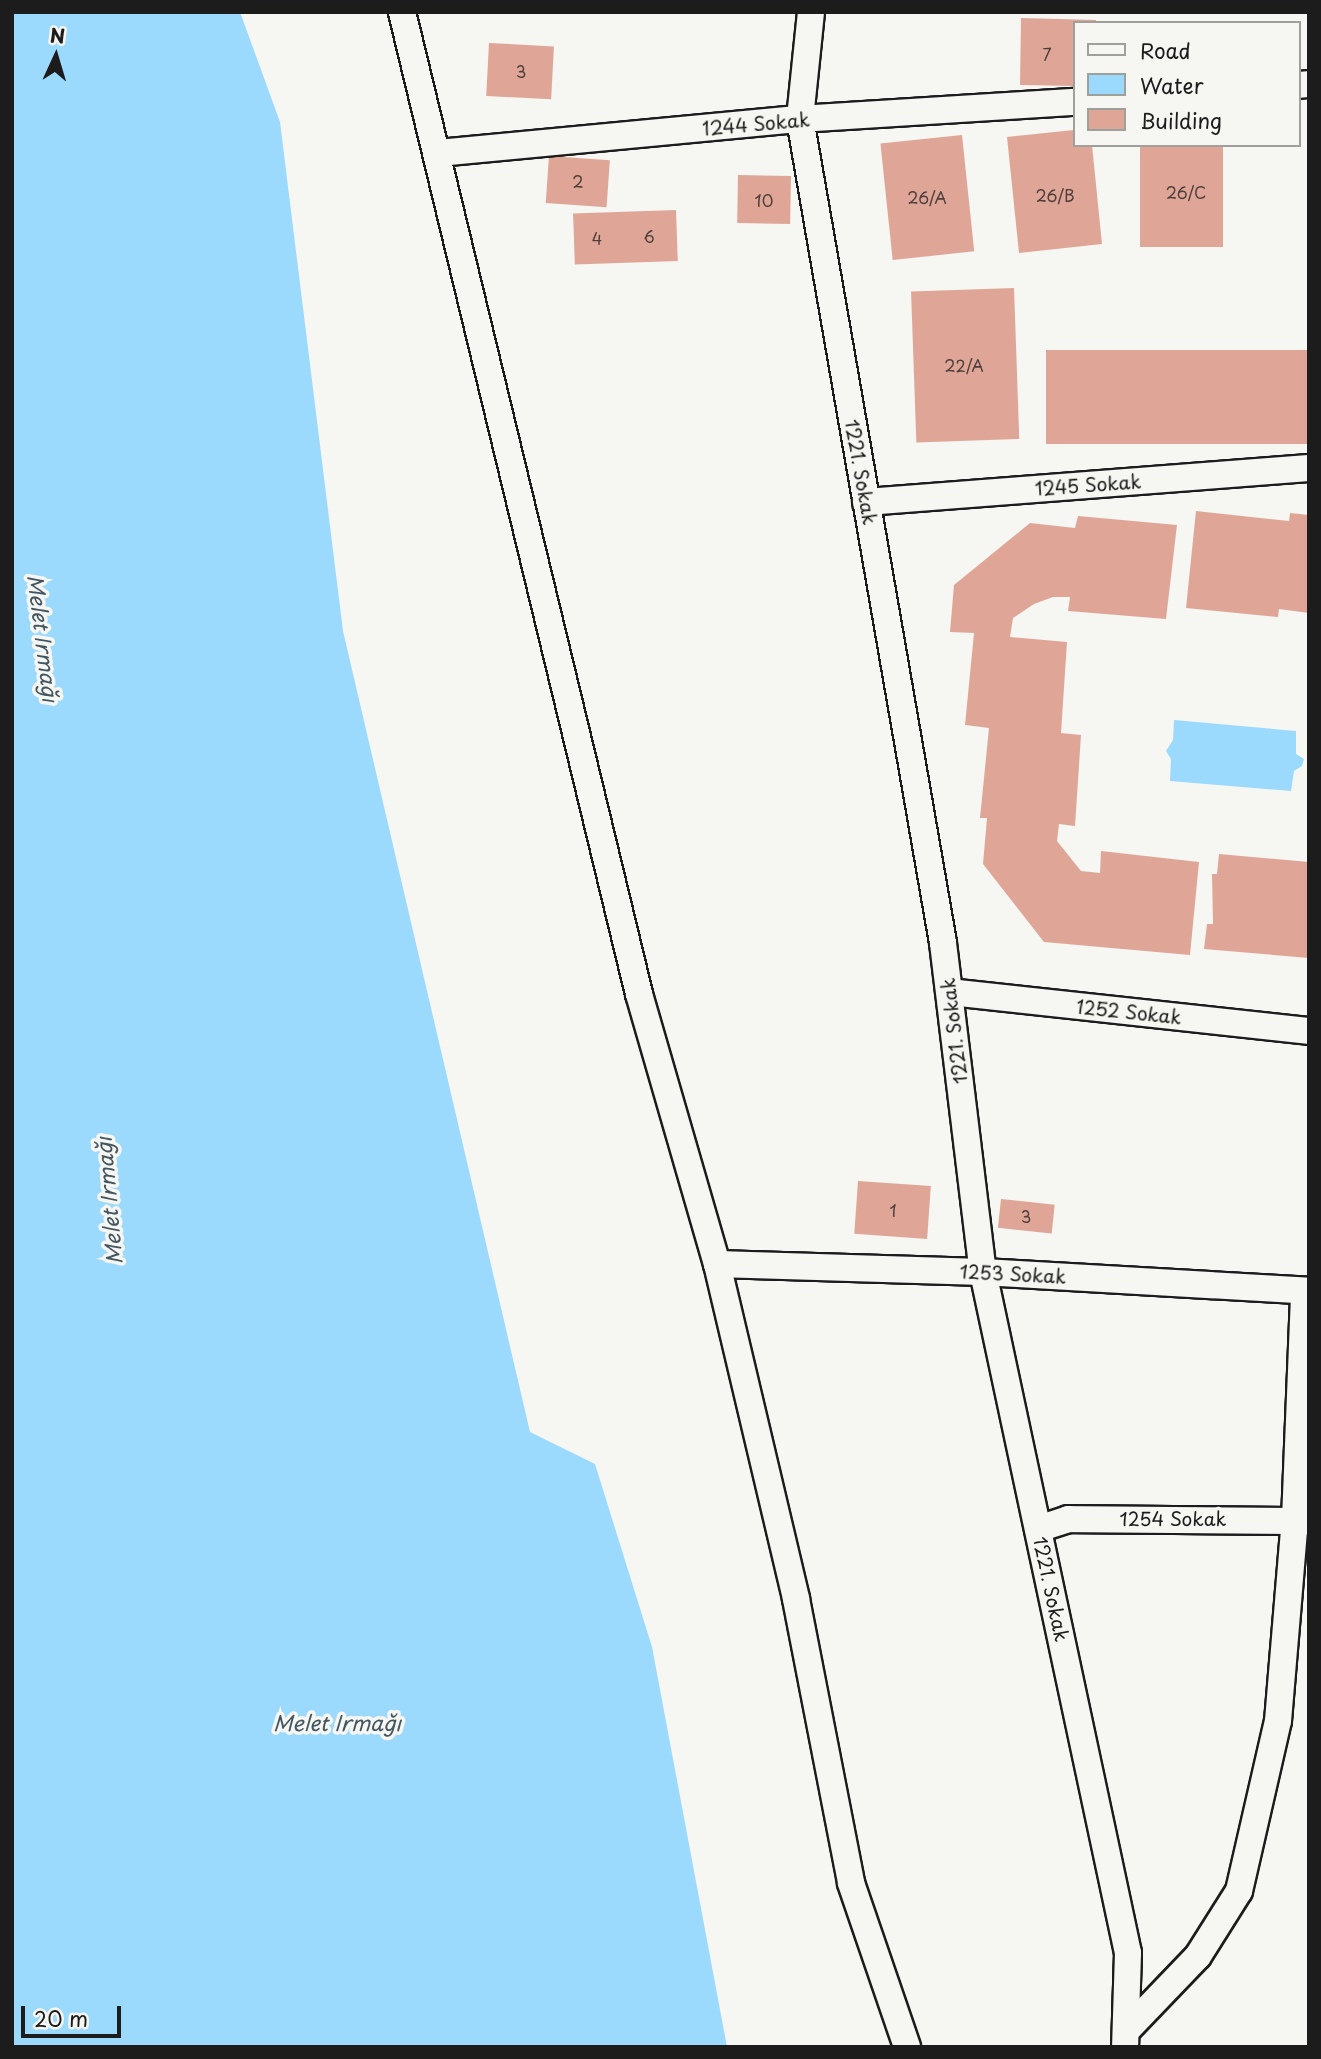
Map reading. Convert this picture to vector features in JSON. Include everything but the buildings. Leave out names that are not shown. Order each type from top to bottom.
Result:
[{"type":"street","points":[[402,12],[438,152],[639,993],[717,1264],[796,1599],[851,1883],[906,2047]]},
{"type":"street","name":"1221. Sokak","points":[[811,12],[800,119],[950,992],[984,1272],[1128,1953],[1126,2039]]},
{"type":"street","name":"1244 Sokak","points":[[438,152],[800,119],[1072,102]]},
{"type":"street","name":"1245 Sokak","points":[[866,502],[1309,467]]},
{"type":"street","name":"1252 Sokak","points":[[950,992],[1309,1031]]},
{"type":"street","name":"1253 Sokak","points":[[717,1264],[984,1272],[1306,1291]]},
{"type":"street","points":[[1126,2039],[1198,1956],[1239,1891],[1278,1721],[1302,1520],[1306,1291]]},
{"type":"street","name":"1254 Sokak","points":[[1038,1530],[1068,1519],[1302,1520]]},
{"type":"water","name":"Melet Irmağı","points":[[12,12],[240,12],[280,122],[343,631],[530,1432],[595,1464],[652,1647],[727,2047],[12,2047]]},
{"type":"water","points":[[1174,720],[1296,731],[1296,754],[1304,759],[1302,766],[1294,771],[1291,791],[1170,781],[1171,759],[1166,751],[1173,740]]}]
